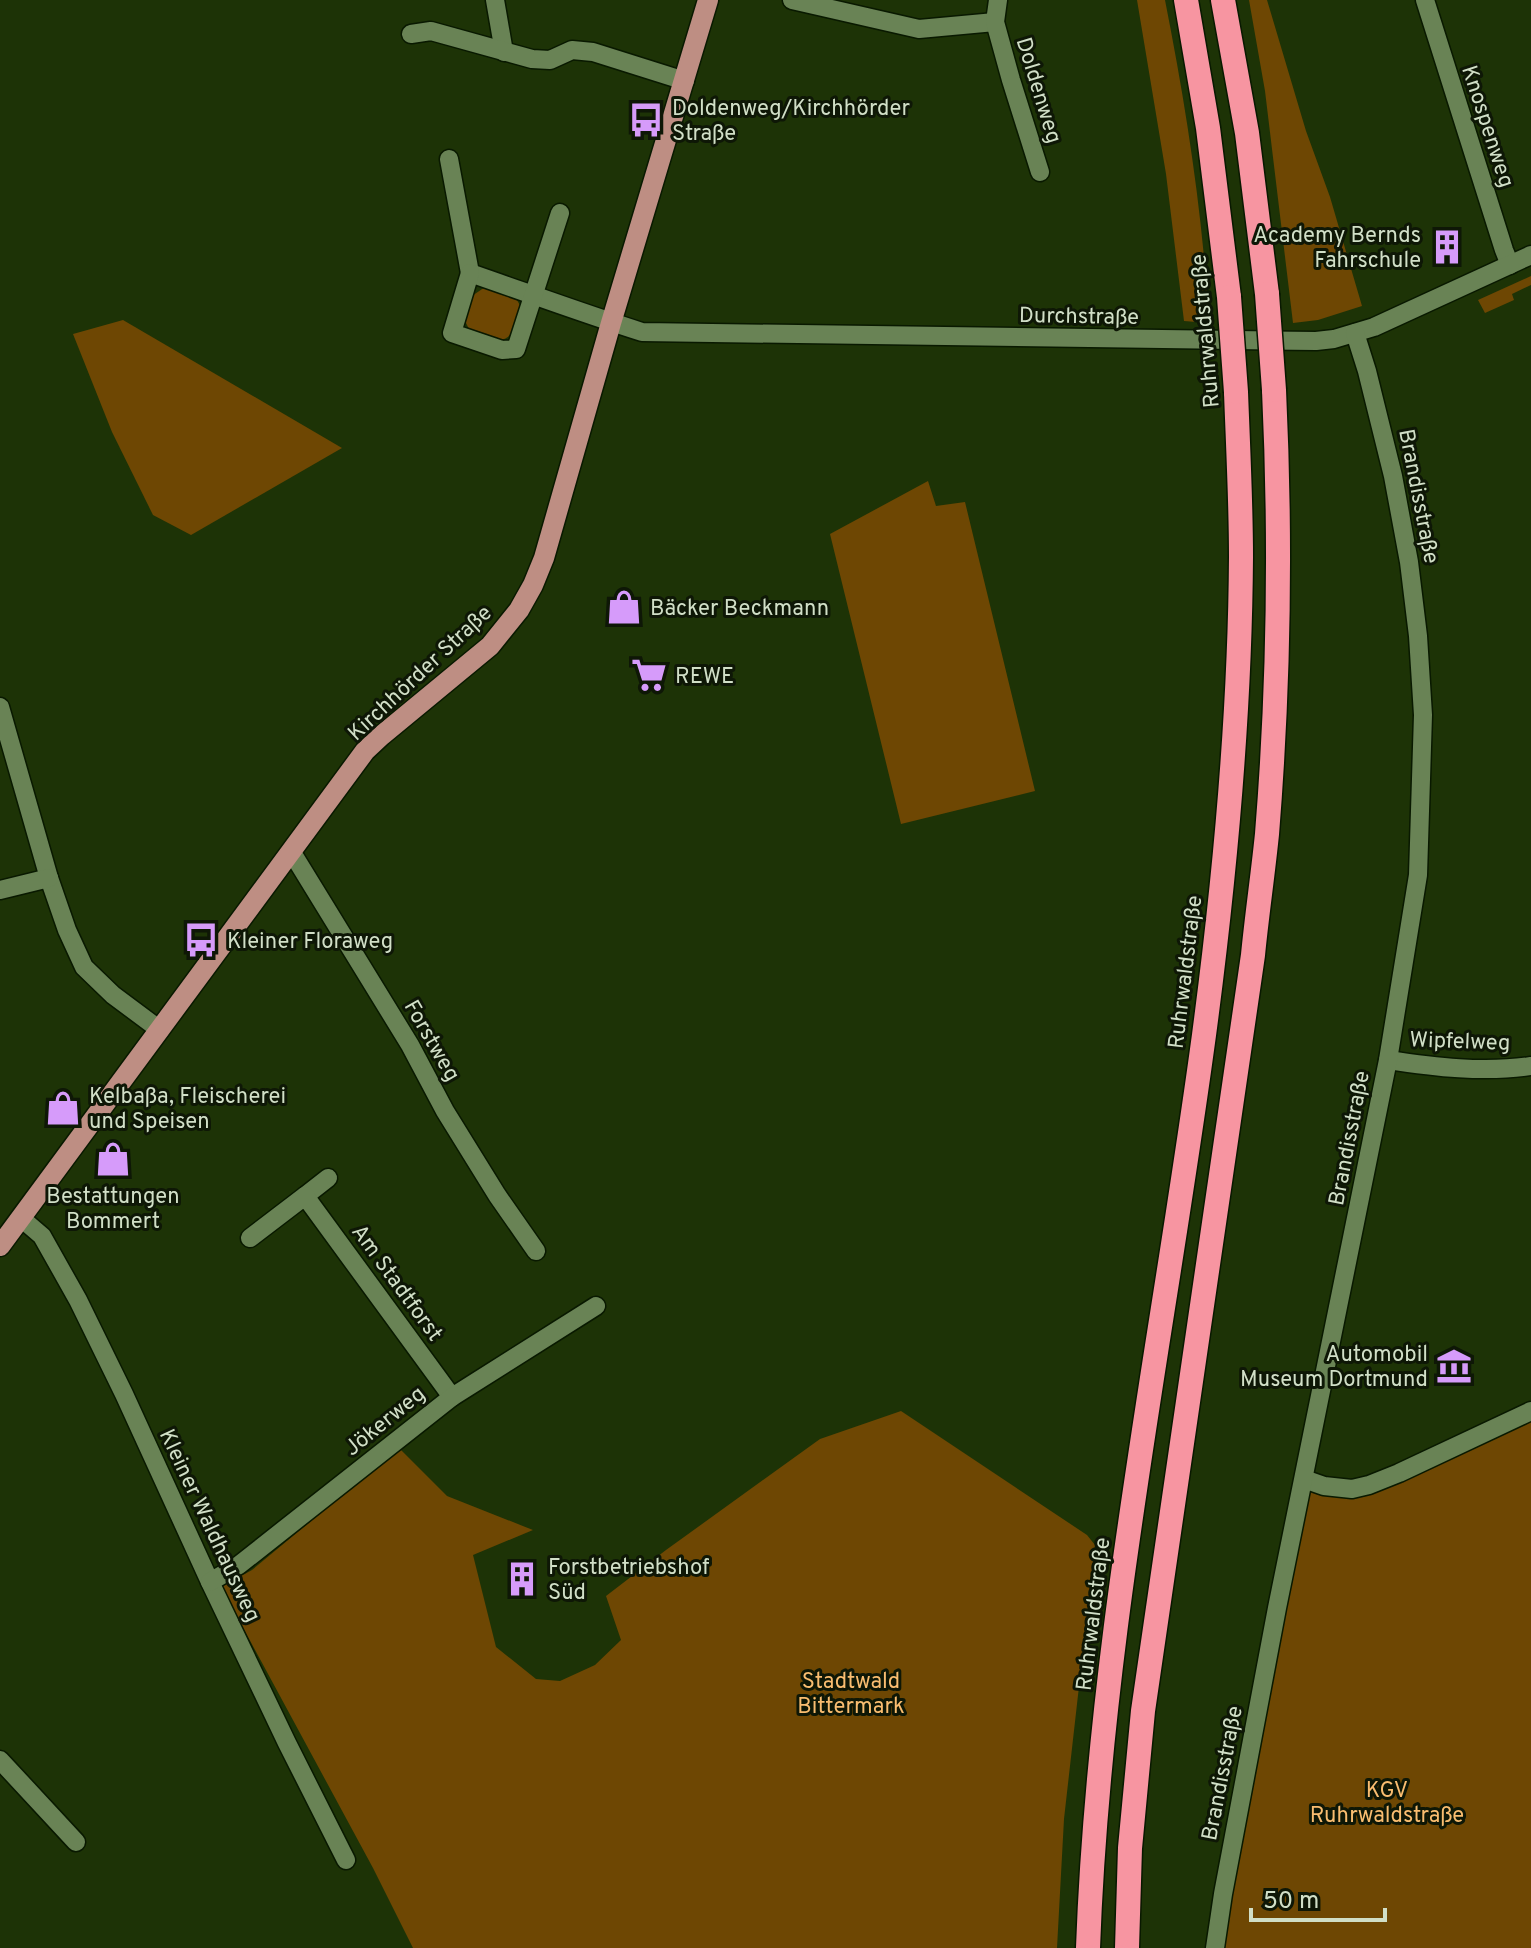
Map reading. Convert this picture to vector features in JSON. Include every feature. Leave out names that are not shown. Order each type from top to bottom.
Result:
[{"type":"highway","name":"Ruhrwaldstraße","points":[[1088,1948],[1095,1824],[1117,1612],[1203,1039],[1230,801],[1236,705],[1241,560],[1236,392],[1229,297],[1208,128],[1186,0]]},
{"type":"highway","points":[[1127,1948],[1130,1848],[1143,1711],[1253,955],[1267,834],[1277,647],[1279,555],[1274,390],[1267,294],[1247,133],[1223,0]]},
{"type":"main road","name":"Kirchhörder Straße","points":[[0,1246],[365,751],[490,646],[519,610],[544,558],[708,0]]},
{"type":"street","points":[[495,0],[504,52]]},
{"type":"street","name":"Doldenweg","points":[[792,0],[919,29],[995,22]]},
{"type":"street","name":"Doldenweg","points":[[998,0],[995,22],[1040,172]]},
{"type":"street","name":"Knospenweg","points":[[1431,2],[1510,265]]},
{"type":"street","points":[[411,34],[431,31],[532,59],[550,60],[572,50],[593,52],[685,81]]},
{"type":"street","points":[[449,159],[470,273],[452,333],[502,350],[516,349],[560,213]]},
{"type":"street","name":"Durchstraße","points":[[470,273],[642,332],[1299,342],[1334,339],[1355,333],[1531,255]]},
{"type":"street","name":"Brandisstraße","points":[[1215,1948],[1249,1757],[1388,1060],[1418,875],[1423,715],[1418,636],[1409,562],[1388,454],[1355,333]]},
{"type":"street","points":[[0,707],[49,878],[84,967],[113,995],[160,1030]]},
{"type":"street","name":"Forstweg","points":[[291,851],[410,1045],[445,1111],[536,1251]]},
{"type":"street","points":[[0,890],[49,878]]},
{"type":"street","name":"Wipfelweg","points":[[1388,1060],[1483,1069],[1531,1066]]},
{"type":"street","points":[[250,1238],[328,1178]]},
{"type":"street","name":"Am Stadtforst","points":[[305,1196],[452,1397]]},
{"type":"street","name":"Kleiner Waldhausweg","points":[[21,1218],[42,1236],[78,1300],[287,1743],[346,1860]]},
{"type":"street","name":"Jökerweg","points":[[210,1582],[239,1565],[452,1397],[596,1306]]},
{"type":"street","points":[[1304,1479],[1324,1486],[1352,1489],[1369,1485],[1531,1411]]},
{"type":"street","points":[[0,1760],[76,1842]]},
{"type":"green space","points":[[1137,0],[1165,0],[1193,161],[1209,323],[1184,321],[1166,174]]},
{"type":"green space","points":[[1249,0],[1267,0],[1362,306],[1318,320],[1293,323],[1265,91]]},
{"type":"green space","points":[[1531,276],[1531,285],[1512,294],[1514,300],[1485,313],[1478,300]]},
{"type":"green space","points":[[485,287],[514,295],[521,307],[510,335],[505,339],[492,339],[470,331],[465,321],[472,296]]},
{"type":"green space","points":[[123,320],[342,448],[191,535],[153,515],[112,432],[73,334]]},
{"type":"green space","points":[[928,481],[936,506],[965,502],[1035,791],[901,824],[830,534]]},
{"type":"green space","name":"Stadtwald Bittermark","points":[[901,1411],[1087,1535],[1095,1545],[1064,1819],[1057,1948],[413,1948],[221,1587],[252,1570],[399,1448],[447,1496],[533,1530],[473,1555],[496,1647],[536,1679],[560,1681],[595,1665],[621,1640],[606,1596],[820,1439]]},
{"type":"green space","name":"KGV Ruhrwaldstraße","points":[[1531,1411],[1531,1948],[1215,1948],[1304,1479],[1352,1489]]},
{"type":"place","name":"Doldenweg/Kirchhörder Straße","points":[[646,120]]},
{"type":"place","name":"Academy Bernds Fahrschule","points":[[1447,247]]},
{"type":"place","name":"Bäcker Beckmann","points":[[624,607]]},
{"type":"place","name":"REWE","points":[[649,675]]},
{"type":"place","name":"Kleiner Floraweg","points":[[201,940]]},
{"type":"place","name":"Kelbaßa, Fleischerei und Speisen","points":[[63,1108]]},
{"type":"place","name":"Bestattungen Bommert","points":[[113,1159]]},
{"type":"place","name":"Automobil Museum Dortmund","points":[[1454,1366]]},
{"type":"place","name":"Forstbetriebshof Süd","points":[[522,1579]]}]
